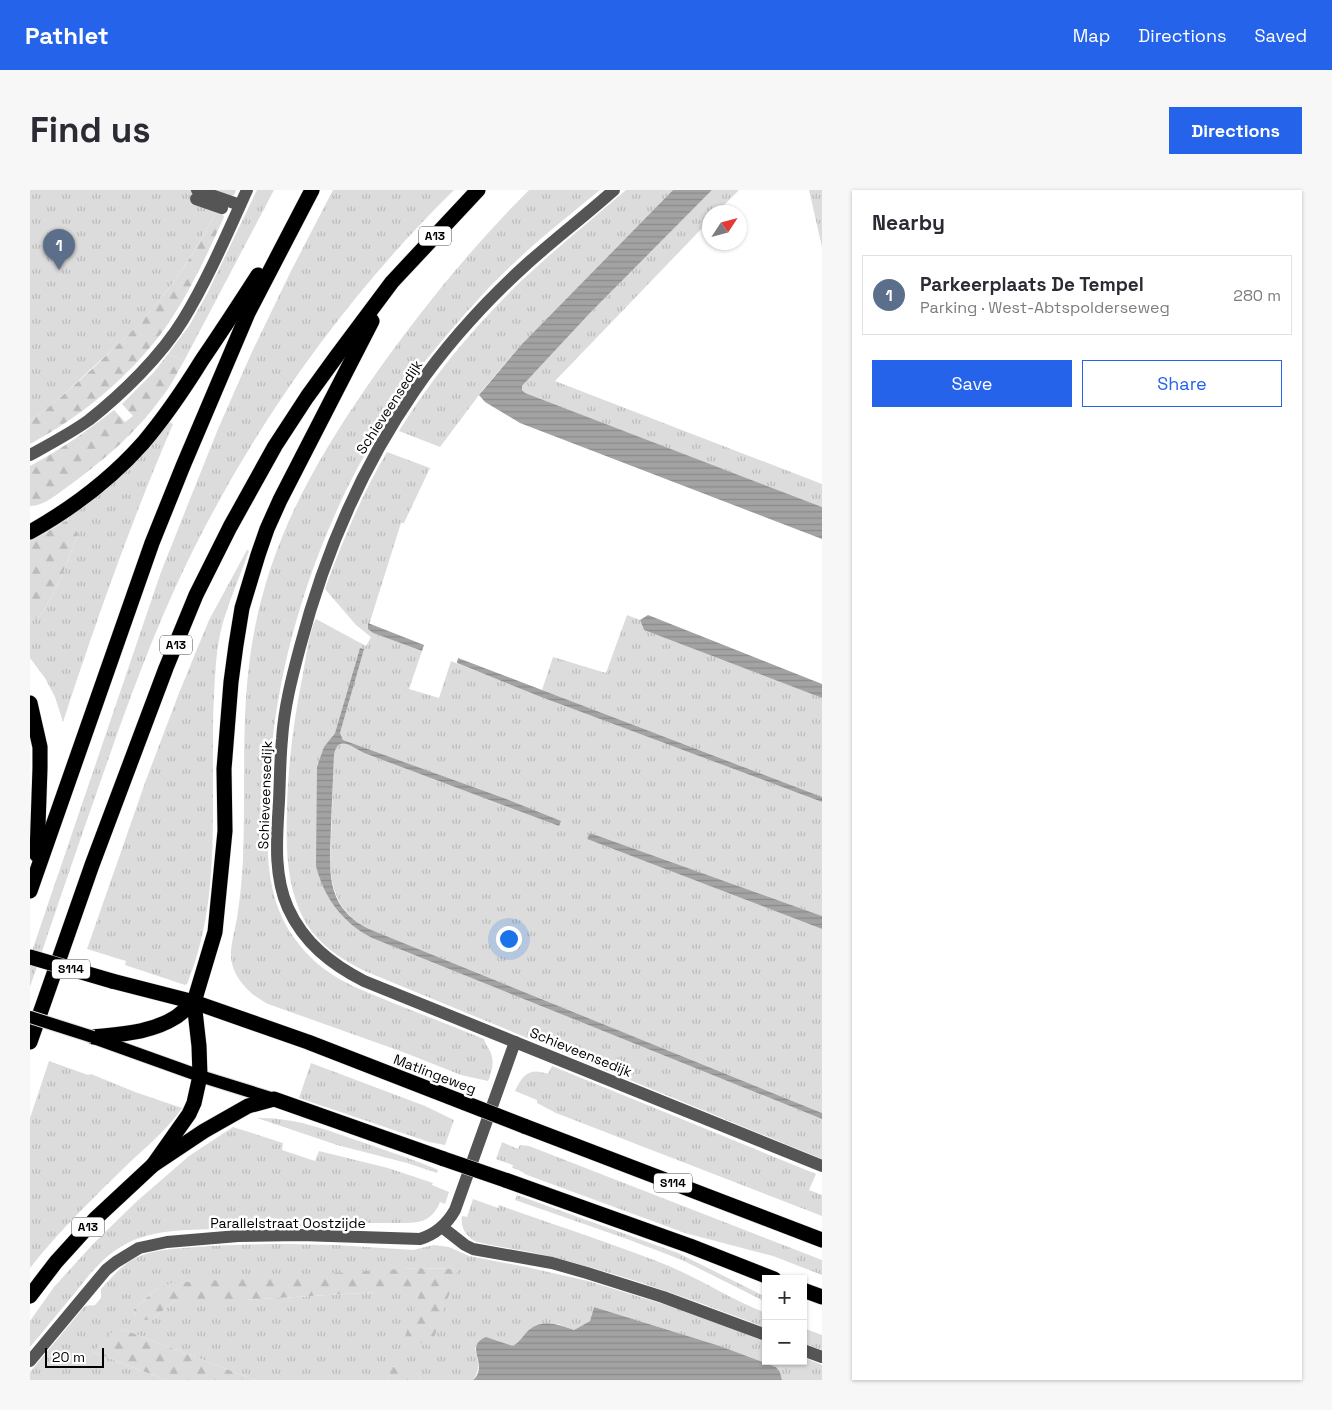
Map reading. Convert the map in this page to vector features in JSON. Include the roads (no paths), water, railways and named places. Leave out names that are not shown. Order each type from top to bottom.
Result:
[{"type":"highway","points":[[30,891],[152,543],[248,313],[312,190]]},
{"type":"highway","name":"A13","points":[[30,1042],[92,865],[166,668],[196,595],[230,526],[275,446],[307,397],[392,282],[478,190]]},
{"type":"highway","points":[[30,532],[67,510],[87,495],[142,444],[170,409],[302,208]]},
{"type":"highway","name":"A13","points":[[153,1165],[189,1114],[194,1103],[200,1076],[200,1046],[194,1002],[215,932],[225,832],[224,769],[231,682],[242,608],[261,546],[280,500],[392,282]]},
{"type":"highway","points":[[30,703],[40,747],[37,871]]},
{"type":"highway","name":"Matlingeweg","points":[[30,957],[194,1002],[308,1042],[822,1240]]},
{"type":"highway","points":[[93,1038],[136,1032],[158,1026],[176,1017],[194,1002]]},
{"type":"highway","points":[[274,1099],[690,1246],[764,1275]]},
{"type":"highway","name":"A13","points":[[30,1296],[56,1262],[95,1219],[153,1165],[204,1131],[248,1106],[274,1099]]},
{"type":"highway","points":[[807,1291],[822,1297]]},
{"type":"main road","points":[[30,1017],[200,1076],[274,1099]]},
{"type":"street","points":[[30,455],[88,420],[124,389],[162,349],[182,321],[206,279],[247,190]]},
{"type":"street","name":"Schieveensedijk","points":[[614,190],[527,263],[472,319],[415,390],[365,472],[337,534],[312,603],[293,676],[282,738],[278,816],[278,867],[281,888],[295,921],[316,950],[331,962],[364,981],[822,1166]]},
{"type":"street","points":[[197,195],[238,209]]},
{"type":"street","name":"Parallelstraat Oostzijde","points":[[30,1360],[106,1270],[128,1254],[148,1245],[238,1236],[301,1235],[420,1239],[436,1233],[450,1219],[455,1210],[515,1042]]},
{"type":"street","points":[[442,1227],[474,1250],[552,1263],[587,1273],[662,1297],[762,1334]]},
{"type":"street","points":[[807,1351],[822,1357]]},
{"type":"place","name":"Parkeerplaats De Tempel","points":[[59,270]]}]
